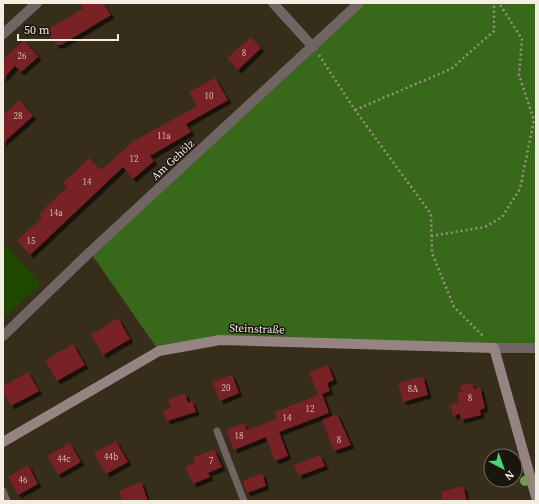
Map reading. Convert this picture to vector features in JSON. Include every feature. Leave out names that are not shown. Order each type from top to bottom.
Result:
[{"type":"street","points":[[3,34],[37,3]]},
{"type":"street","points":[[273,3],[314,47]]},
{"type":"street","name":"Am Gehölz","points":[[3,336],[90,252],[314,47],[359,3]]},
{"type":"street","name":"Steinstraße","points":[[3,442],[159,351],[220,340],[536,348]]},
{"type":"street","points":[[494,348],[536,497]]},
{"type":"lane","points":[[217,432],[244,501]]},
{"type":"lane","points":[[3,491],[7,501]]},
{"type":"path","points":[[355,110],[451,69],[494,31],[494,3]]},
{"type":"path","points":[[431,236],[485,227],[502,217],[520,189],[534,120],[519,74],[522,39],[499,3]]},
{"type":"path","points":[[314,47],[355,110],[431,214],[432,253],[454,307],[494,348]]},
{"type":"green space","points":[[359,3],[536,3],[536,348],[220,340],[159,351],[90,252]]},
{"type":"green space","points":[[3,242],[41,284],[3,319]]},
{"type":"building","points":[[79,3],[103,3],[111,15],[61,45],[56,45],[47,30],[83,9]]},
{"type":"building","points":[[251,37],[261,48],[238,70],[227,58]]},
{"type":"building","points":[[24,40],[38,57],[21,72],[15,66],[3,79],[3,59]]},
{"type":"building","points":[[215,78],[228,100],[186,124],[191,132],[150,156],[154,161],[133,179],[123,167],[30,255],[17,240],[42,218],[39,214],[67,187],[63,183],[89,158],[101,170],[134,141],[197,106],[189,92]]},
{"type":"building","points":[[19,100],[33,116],[3,143],[3,115]]},
{"type":"building","points":[[118,318],[130,339],[103,355],[91,335]]},
{"type":"building","points":[[73,344],[85,365],[57,381],[45,360]]},
{"type":"building","points":[[328,365],[334,380],[327,383],[330,391],[322,394],[329,413],[279,432],[288,456],[275,461],[266,437],[234,450],[226,430],[244,423],[247,430],[277,419],[275,412],[318,395],[309,372]]},
{"type":"building","points":[[28,372],[39,391],[11,406],[3,392],[3,386]]},
{"type":"building","points":[[232,375],[239,393],[220,401],[212,382]]},
{"type":"building","points":[[423,376],[428,395],[403,402],[398,383]]},
{"type":"building","points":[[472,383],[474,389],[480,387],[485,408],[480,410],[481,415],[461,420],[460,414],[453,416],[450,405],[459,402],[457,393],[462,392],[460,386]]},
{"type":"building","points":[[185,393],[188,403],[192,401],[196,412],[167,421],[163,411],[171,408],[168,400]]},
{"type":"building","points":[[337,414],[351,445],[334,451],[322,420]]},
{"type":"building","points":[[116,441],[128,462],[106,474],[94,453]]},
{"type":"building","points":[[70,443],[81,462],[58,475],[47,456]]},
{"type":"building","points":[[214,449],[222,467],[208,473],[210,477],[193,484],[185,467],[195,463],[193,458]]},
{"type":"building","points":[[320,455],[325,466],[299,476],[294,465]]},
{"type":"building","points":[[28,465],[38,484],[18,495],[8,477]]},
{"type":"building","points":[[262,473],[266,486],[247,493],[242,481]]},
{"type":"building","points":[[141,482],[148,501],[122,501],[119,491]]},
{"type":"building","points":[[463,486],[467,501],[443,501],[441,492]]}]
